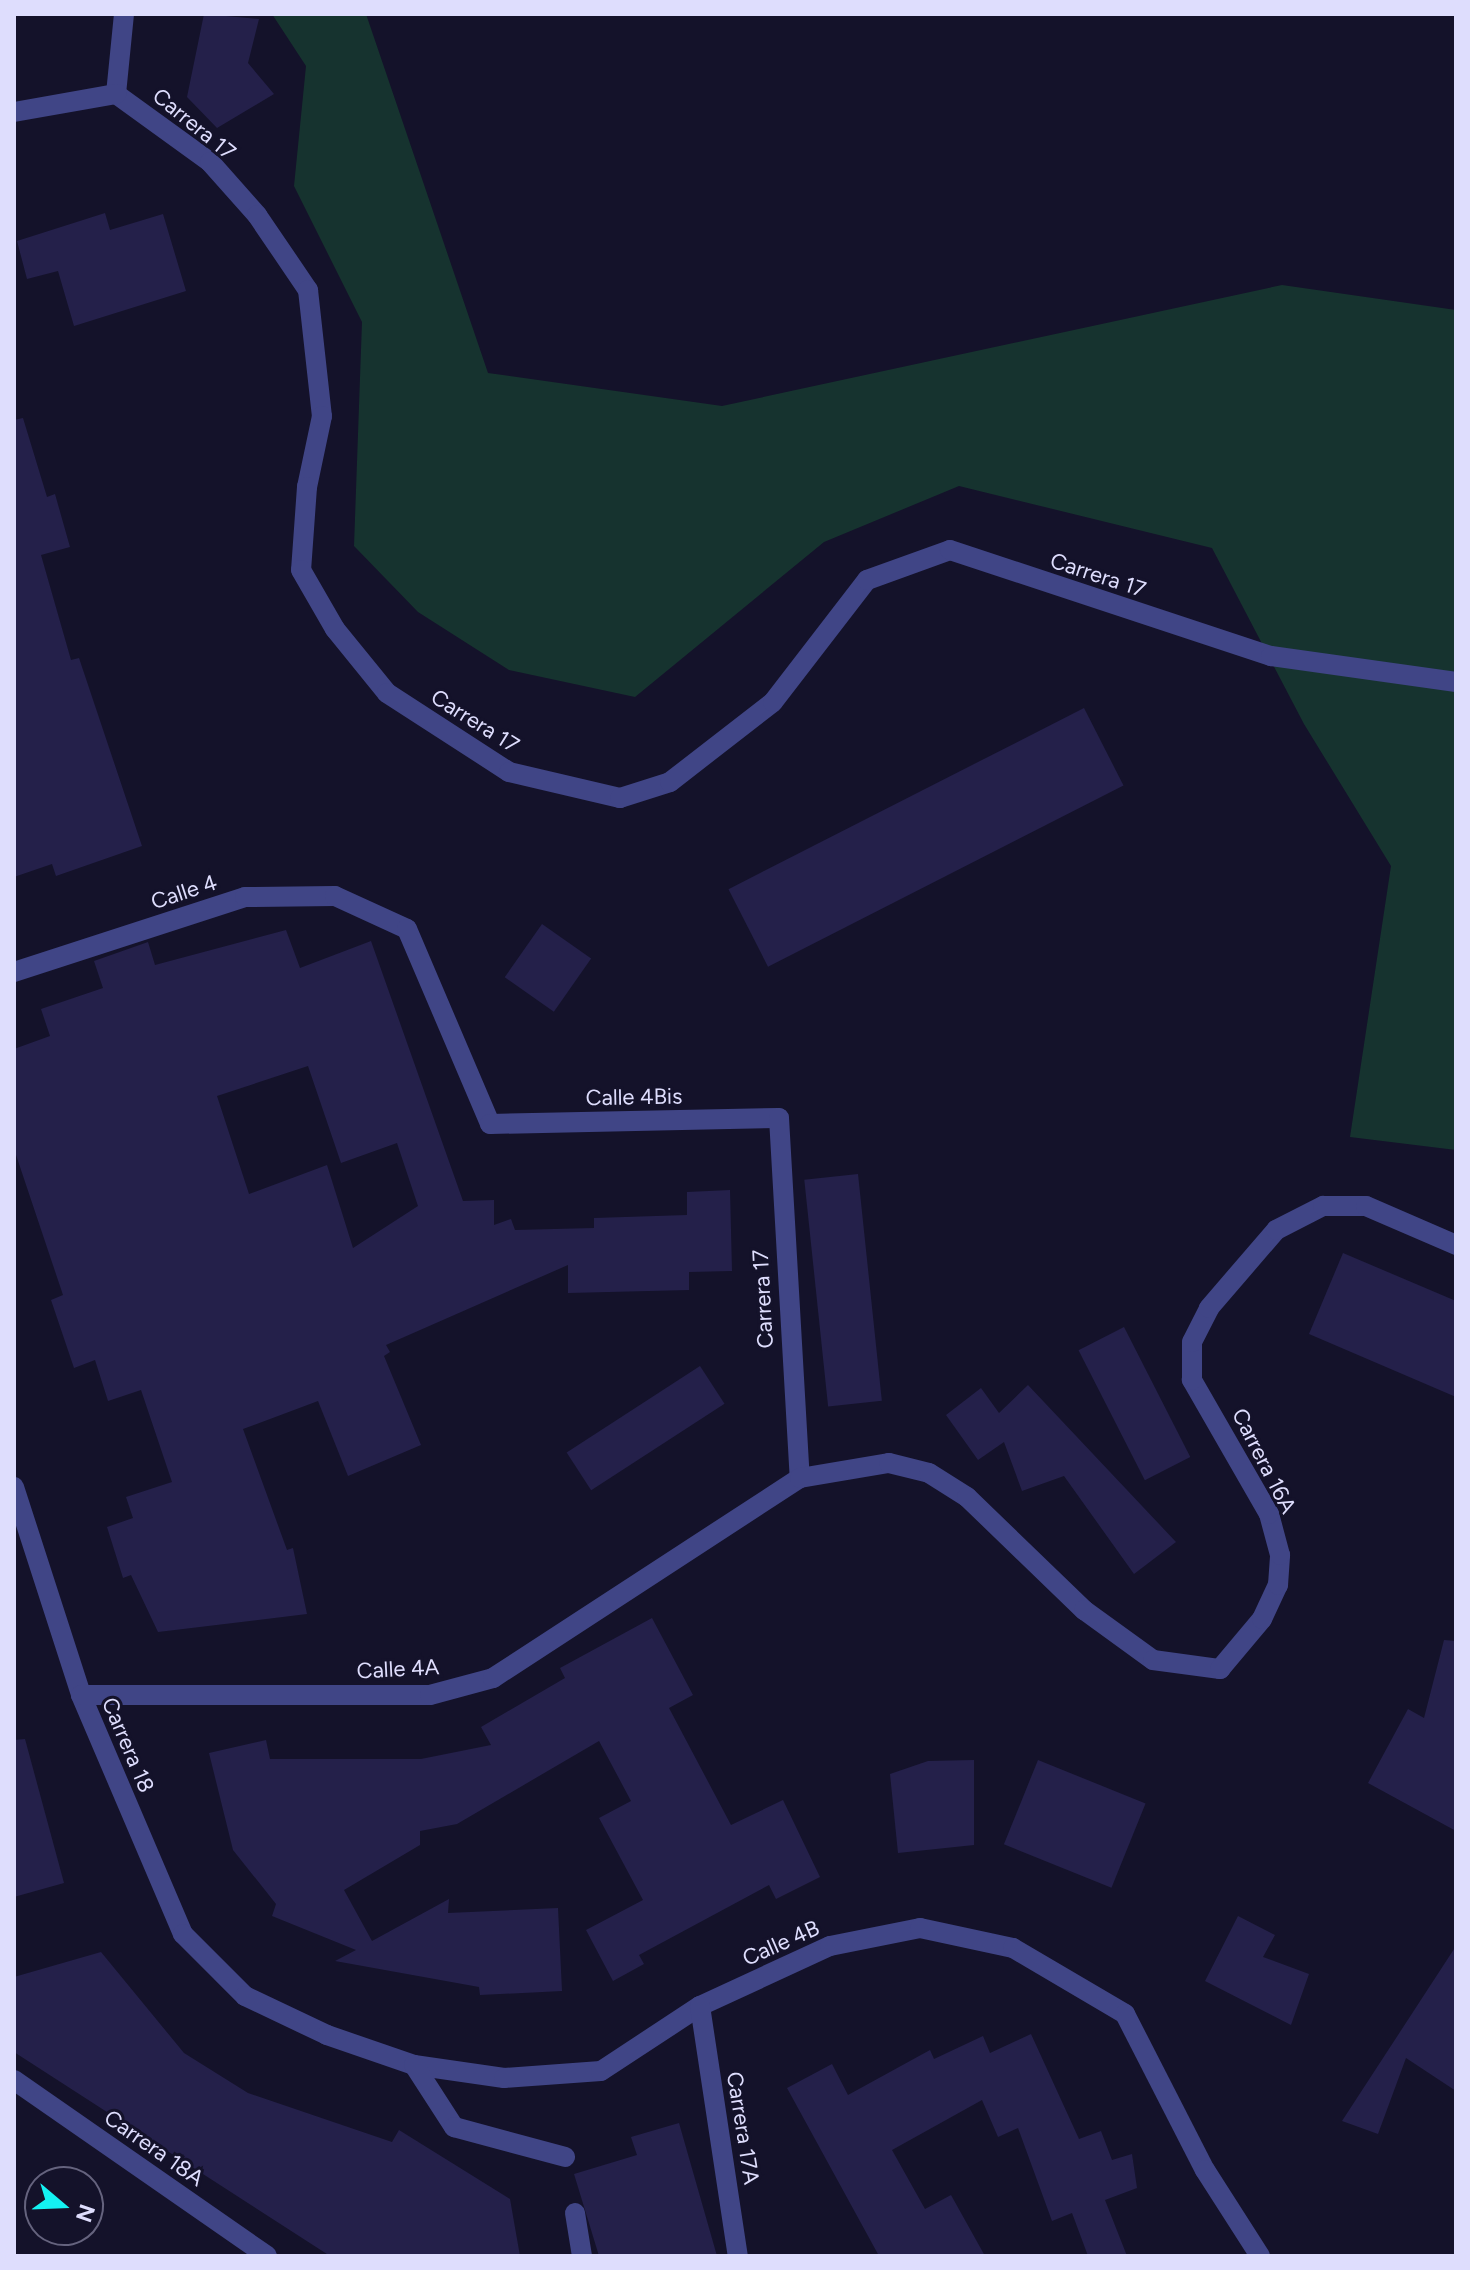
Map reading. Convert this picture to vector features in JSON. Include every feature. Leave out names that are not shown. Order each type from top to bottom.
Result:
[{"type":"street","name":"Carrera 17","points":[[124,14],[116,94],[210,162],[308,290],[322,416],[307,487],[301,570],[335,629],[387,693],[509,772],[620,798],[670,782],[773,702],[867,580],[950,550],[1271,656],[1456,682]]},
{"type":"street","points":[[14,112],[116,94]]},
{"type":"street","name":"Calle 4","points":[[14,972],[245,897],[335,896],[407,929],[490,1124]]},
{"type":"street","name":"Carrera 17","points":[[779,1118],[800,1478]]},
{"type":"street","name":"Calle 4Bis","points":[[490,1124],[779,1118]]},
{"type":"street","name":"Carrera 16A","points":[[800,1478],[889,1463],[929,1473],[967,1497],[1084,1610],[1153,1660],[1220,1669],[1262,1619],[1278,1585],[1280,1555],[1269,1514],[1192,1380],[1192,1342],[1209,1308],[1276,1230],[1323,1206],[1366,1206],[1456,1245]]},
{"type":"street","name":"Calle 4A","points":[[81,1695],[430,1695],[493,1678],[800,1478]]},
{"type":"street","name":"Carrera 18","points":[[14,1487],[81,1695],[183,1934],[245,1996]]},
{"type":"street","name":"Calle 4B","points":[[245,1996],[327,2035],[414,2065],[504,2078],[601,2071],[700,2006],[830,1946],[920,1928],[1013,1948],[1125,2014],[1205,2170],[1260,2256]]},
{"type":"street","name":"Carrera 17A","points":[[700,2006],[738,2256]]},
{"type":"street","points":[[414,2065],[454,2127],[565,2157]]},
{"type":"street","name":"Carrera 18A","points":[[14,2080],[267,2256]]},
{"type":"street","points":[[575,2213],[582,2256]]},
{"type":"green space","points":[[272,14],[366,14],[488,373],[722,406],[1282,285],[1456,310],[1456,1150],[1350,1137],[1391,866],[1304,724],[1212,548],[959,486],[824,542],[635,697],[509,670],[418,612],[354,546],[362,322],[294,186],[306,66]]},
{"type":"building","points":[[204,14],[259,19],[248,63],[274,94],[217,128],[187,97]]},
{"type":"building","points":[[105,213],[110,230],[163,214],[186,291],[74,326],[58,271],[27,279],[17,241]]},
{"type":"building","points":[[23,418],[47,497],[55,494],[70,547],[41,555],[71,660],[79,658],[142,846],[56,876],[52,864],[14,877],[14,420]]},
{"type":"building","points":[[1084,708],[1123,786],[768,967],[728,889]]},
{"type":"building","points":[[542,924],[591,958],[554,1012],[505,977]]},
{"type":"building","points":[[286,930],[300,968],[371,941],[463,1201],[494,1200],[494,1225],[511,1219],[515,1230],[594,1228],[594,1218],[687,1215],[687,1192],[730,1190],[732,1271],[689,1272],[689,1290],[568,1293],[568,1265],[386,1345],[390,1352],[384,1356],[421,1445],[348,1476],[318,1401],[243,1429],[287,1550],[293,1548],[307,1614],[158,1632],[131,1575],[123,1578],[107,1527],[133,1518],[126,1497],[172,1482],[141,1390],[108,1401],[95,1360],[74,1368],[51,1300],[63,1295],[14,1149],[14,1049],[50,1036],[41,1009],[103,988],[94,961],[148,942],[155,965]],"holes":[[[308,1066],[341,1163],[397,1143],[418,1206],[353,1248],[327,1165],[249,1194],[217,1096]]]},
{"type":"building","points":[[858,1174],[882,1401],[828,1406],[804,1180]]},
{"type":"building","points":[[1343,1253],[1456,1301],[1456,1397],[1309,1334]]},
{"type":"building","points":[[1124,1327],[1190,1457],[1145,1480],[1079,1350]]},
{"type":"building","points":[[700,1366],[725,1404],[591,1490],[567,1453]]},
{"type":"building","points":[[1028,1385],[1176,1542],[1134,1574],[1064,1476],[1022,1491],[1004,1442],[978,1460],[946,1415],[981,1388],[999,1413]]},
{"type":"building","points":[[652,1618],[693,1695],[669,1708],[731,1825],[783,1800],[820,1877],[776,1899],[769,1885],[639,1955],[644,1964],[613,1981],[586,1930],[643,1900],[599,1818],[631,1801],[599,1741],[457,1824],[420,1831],[420,1845],[344,1890],[372,1941],[449,1899],[448,1913],[558,1908],[562,1991],[480,1995],[479,1987],[335,1961],[356,1950],[272,1916],[276,1904],[233,1850],[209,1753],[266,1740],[270,1759],[421,1759],[491,1745],[481,1727],[565,1678],[560,1668]]},
{"type":"building","points":[[1444,1640],[1456,1641],[1456,1831],[1368,1783],[1408,1709],[1424,1718]]},
{"type":"building","points":[[25,1739],[64,1883],[14,1897],[14,1740]]},
{"type":"building","points":[[974,1760],[974,1845],[898,1853],[890,1774],[928,1761]]},
{"type":"building","points":[[1038,1760],[1146,1803],[1111,1888],[1004,1844]]},
{"type":"building","points":[[1238,1916],[1275,1935],[1263,1957],[1309,1974],[1291,2025],[1205,1981]]},
{"type":"building","points":[[1456,1946],[1456,2091],[1406,2058],[1378,2134],[1342,2121]]},
{"type":"building","points":[[101,1952],[184,2053],[248,2093],[392,2142],[399,2130],[510,2199],[520,2256],[330,2256],[14,2052],[14,1977]]},
{"type":"building","points":[[1031,2034],[1079,2139],[1101,2131],[1112,2160],[1132,2154],[1137,2188],[1105,2200],[1127,2256],[1088,2256],[1072,2213],[1052,2221],[1018,2128],[998,2137],[982,2100],[892,2150],[925,2209],[951,2195],[985,2256],[879,2256],[787,2088],[832,2064],[848,2095],[930,2050],[934,2059],[983,2036],[990,2053]]},
{"type":"building","points":[[679,2123],[717,2256],[599,2256],[574,2174],[637,2155],[631,2137]]}]
